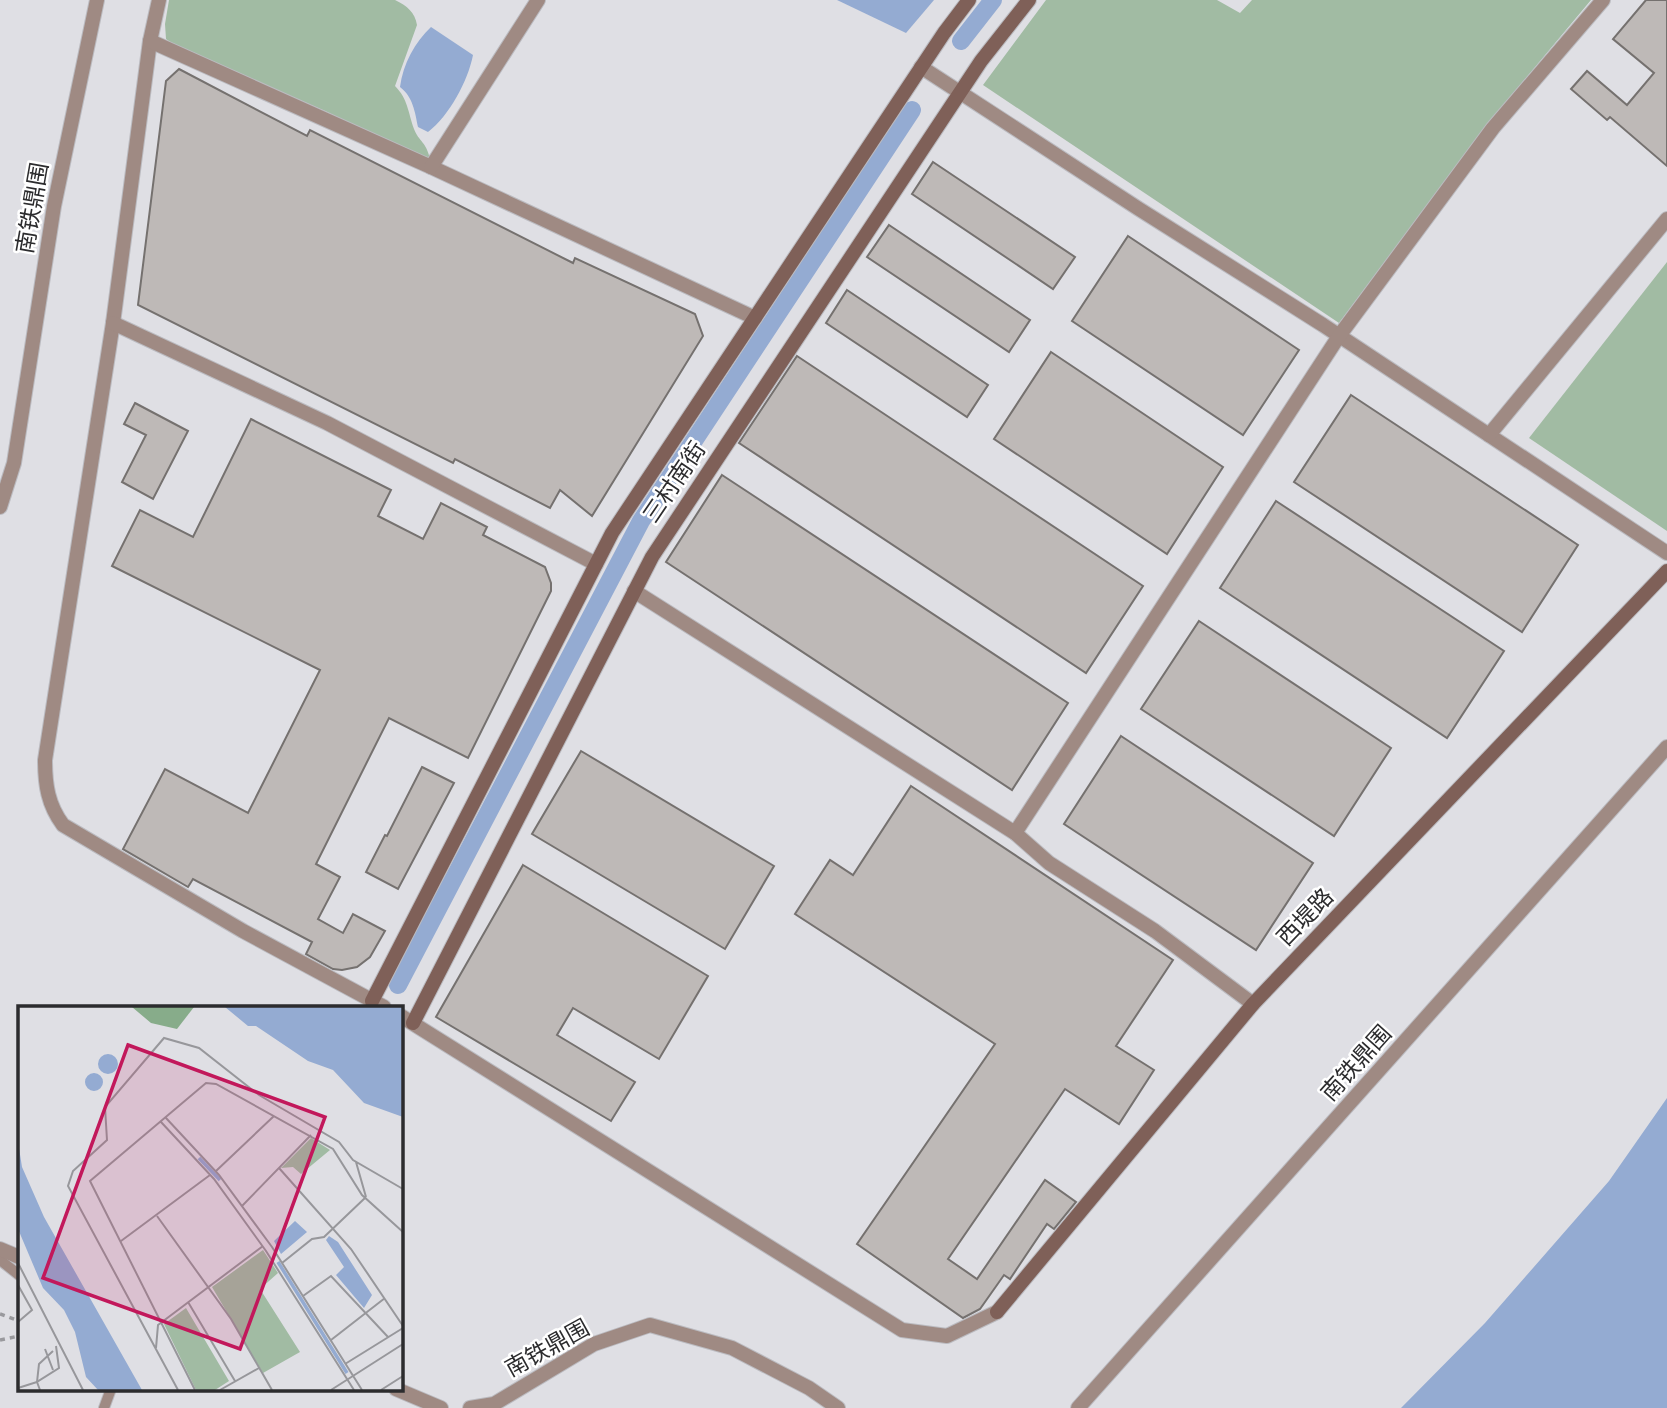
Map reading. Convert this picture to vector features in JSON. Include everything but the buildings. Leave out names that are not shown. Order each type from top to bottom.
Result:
[{"type":"street","name":"南铁鼎围","points":[[0,507],[14,463],[54,206],[97,0]]},
{"type":"street","points":[[159,0],[150,40],[113,323],[45,761],[45,786],[55,814],[63,825],[243,931],[378,1004]]},
{"type":"street","points":[[431,167],[538,0]]},
{"type":"street","name":"三村南街","points":[[378,1004],[612,533],[921,67],[970,0]]},
{"type":"street","name":"三村南街","points":[[407,1019],[652,557],[981,61],[1029,0]]},
{"type":"street","points":[[1015,833],[1339,336],[1493,128],[1603,0]]},
{"type":"street","points":[[150,40],[755,318]]},
{"type":"street","points":[[921,67],[1339,336],[1667,552]]},
{"type":"street","points":[[1489,435],[1667,219]]},
{"type":"street","points":[[113,323],[327,423],[596,564]]},
{"type":"street","name":"西堤路","points":[[407,1019],[902,1330],[947,1336],[997,1312],[1254,1004],[1667,571]]},
{"type":"street","points":[[634,591],[1015,833],[1049,863],[1154,931],[1254,1004]]},
{"type":"street","name":"南铁鼎围","points":[[1078,1408],[1667,747]]},
{"type":"street","points":[[0,1249],[18,1257]]},
{"type":"street","name":"南铁鼎围","points":[[470,1408],[494,1404],[594,1344],[650,1325],[732,1348],[809,1388],[838,1408]]},
{"type":"street","points":[[399,1390],[441,1408]]},
{"type":"lane","points":[[0,1260],[18,1274]]},
{"type":"lane","points":[[104,1408],[111,1390]]},
{"type":"path","points":[[0,1314],[18,1321]]},
{"type":"path","points":[[0,1340],[18,1336]]},
{"type":"green space","points":[[169,0],[395,0],[410,10],[417,25],[395,86],[405,101],[414,129],[430,159],[174,45],[166,39],[165,24]]},
{"type":"green space","points":[[1046,0],[1217,0],[1240,13],[1252,0],[1591,0],[1489,122],[1339,323],[983,85]]},
{"type":"green space","points":[[1667,262],[1667,531],[1529,438]]},
{"type":"water","points":[[837,0],[934,0],[906,33]]},
{"type":"water","points":[[431,27],[473,55],[467,76],[456,97],[443,117],[428,132],[418,127],[411,100],[400,87],[411,54]]},
{"type":"water","points":[[1667,1098],[1667,1408],[1401,1408],[1485,1323],[1609,1181]]},
{"type":"waterway","points":[[961,41],[993,0]]},
{"type":"waterway","points":[[398,985],[641,521],[912,110]]}]
